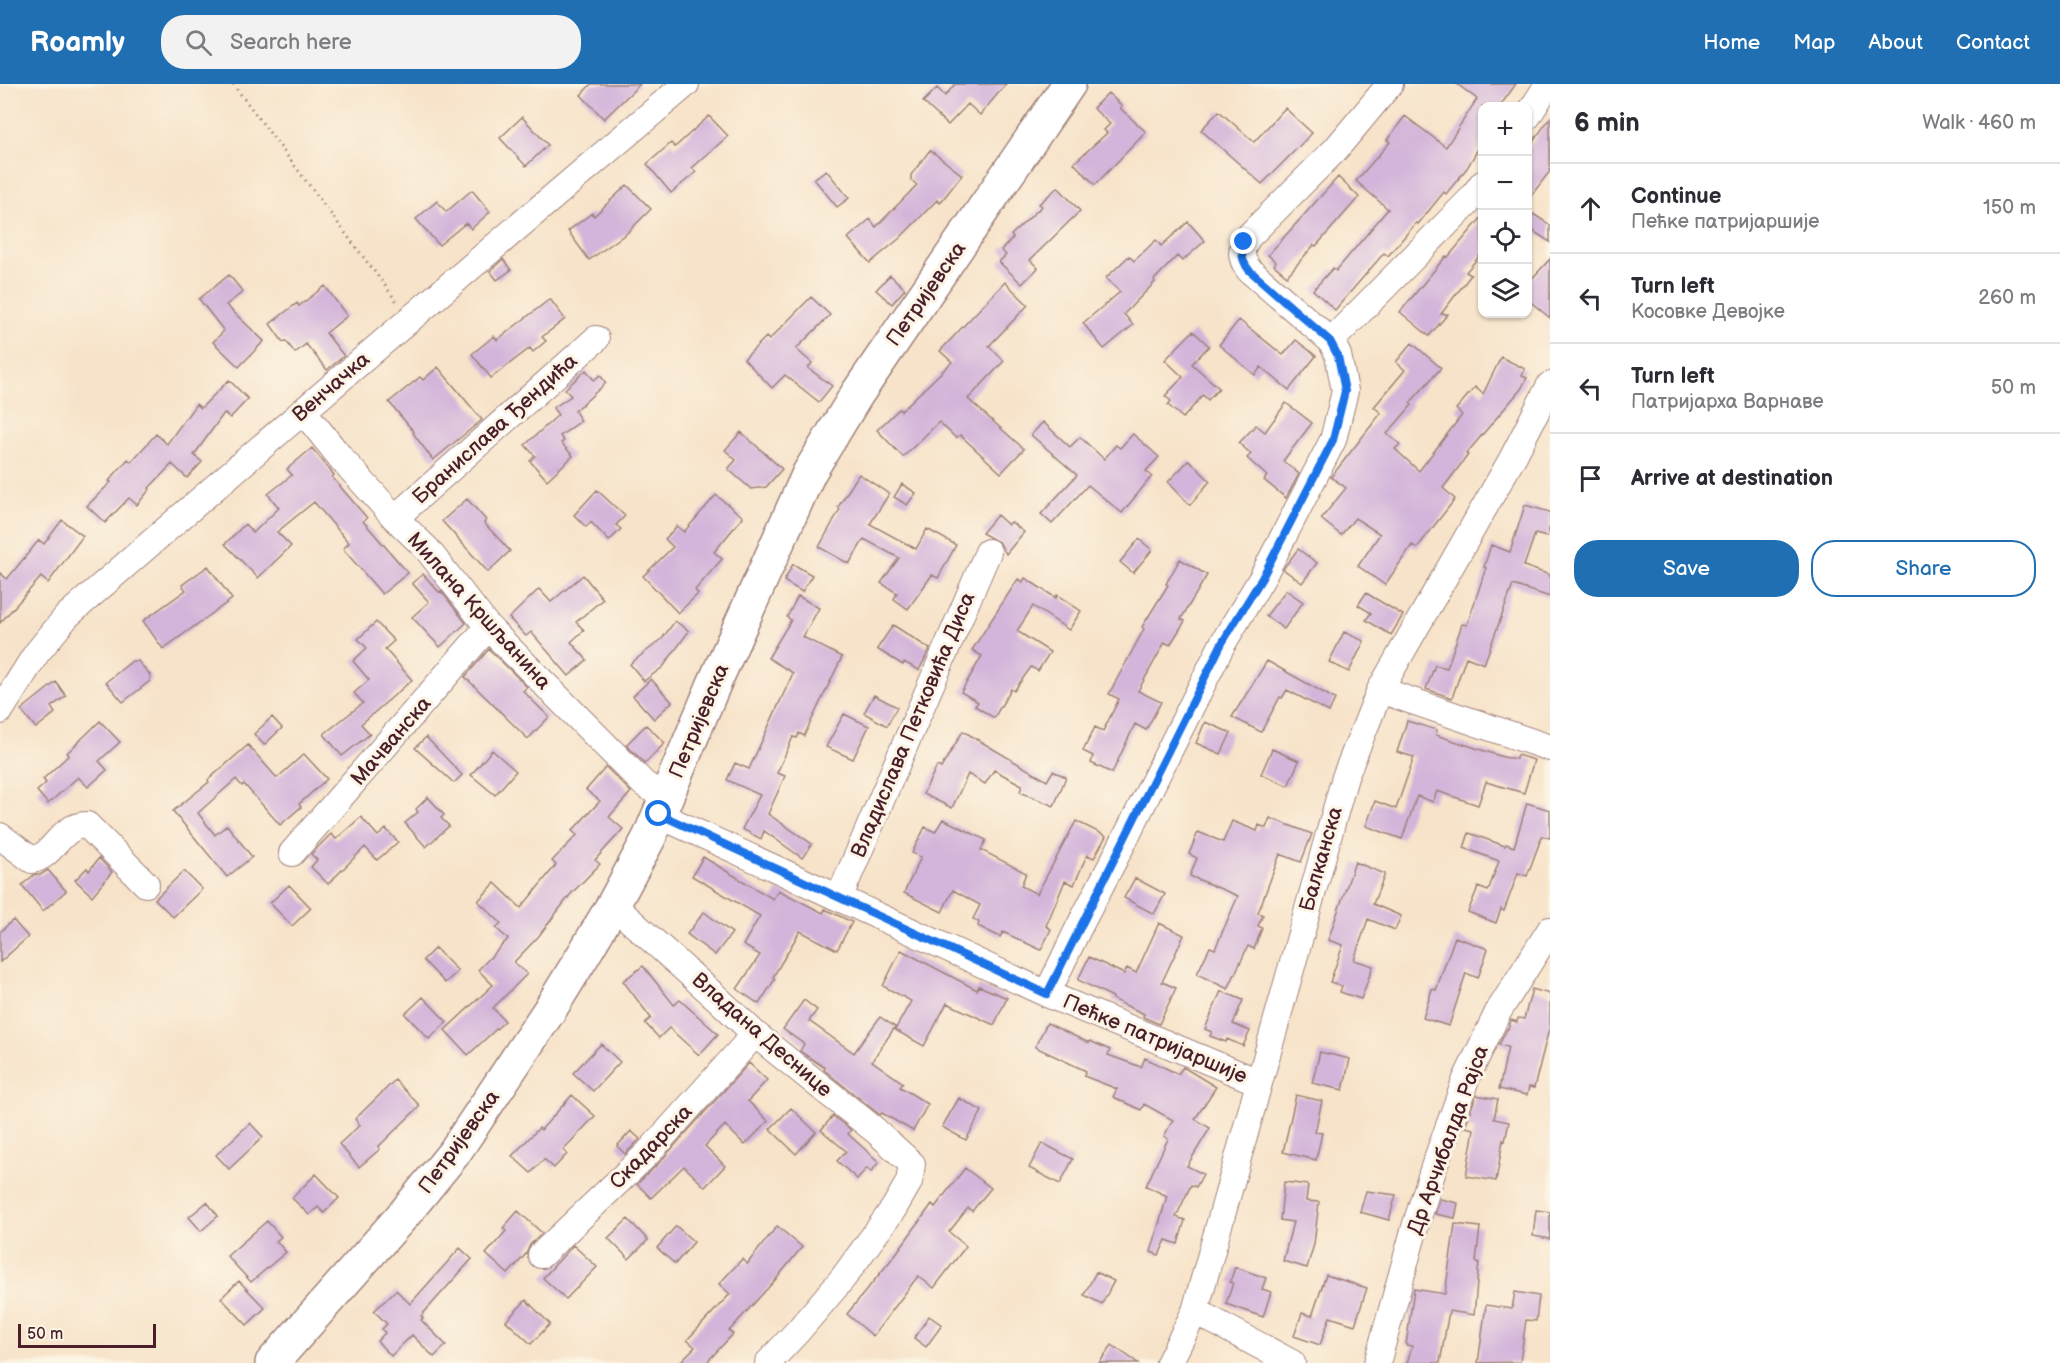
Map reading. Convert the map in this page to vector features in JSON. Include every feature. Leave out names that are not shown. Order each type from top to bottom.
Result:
[{"type":"main road","name":"Петријевска","points":[[272,1363],[405,1213],[454,1153],[549,1011],[636,863],[809,472],[857,394],[1068,84]]},
{"type":"street","name":"Венчачка","points":[[0,711],[36,654],[67,616],[304,412],[409,318],[686,84]]},
{"type":"street","points":[[1047,994],[1222,643],[1262,578],[1333,440],[1345,391],[1338,356],[1330,341],[1249,270],[1243,260],[1241,250],[1244,242],[1335,150],[1389,84]]},
{"type":"street","points":[[1532,108],[1548,84]]},
{"type":"street","points":[[1330,341],[1478,189]]},
{"type":"street","name":"Бранислава Ђендића","points":[[395,518],[596,339]]},
{"type":"street","name":"Балканска","points":[[1169,1363],[1195,1311],[1345,777],[1380,690],[1512,459],[1550,386]]},
{"type":"street","name":"Милана Кршљанина","points":[[304,412],[340,458],[427,549],[488,627],[644,784],[662,806]]},
{"type":"street","name":"Владислава Петковића Диса","points":[[839,898],[988,552]]},
{"type":"street","name":"Мачванска","points":[[292,853],[488,627]]},
{"type":"street","points":[[1380,690],[1550,748]]},
{"type":"street","name":"Пећке патријаршије","points":[[662,806],[839,898],[1047,994],[1258,1082]]},
{"type":"street","points":[[0,836],[32,860],[40,859],[67,830],[78,825],[87,825],[146,884]]},
{"type":"street","name":"Владана Деснице","points":[[613,905],[754,1034],[876,1131],[912,1164],[909,1182],[894,1208],[843,1278],[768,1363]]},
{"type":"street","name":"Др Арчибалда Рајса","points":[[1377,1363],[1414,1227],[1466,1079],[1498,1012],[1550,930]]},
{"type":"street","name":"Скадарска","points":[[541,1255],[646,1154],[754,1034]]},
{"type":"street","points":[[1195,1311],[1292,1363]]},
{"type":"path","points":[[233,84],[409,318]]},
{"type":"building","points":[[591,84],[640,84],[604,119],[581,95]]},
{"type":"building","points":[[955,84],[1006,84],[980,115],[968,104],[948,125],[923,102],[937,88],[945,96]]},
{"type":"building","points":[[1457,84],[1516,84],[1503,102],[1478,102],[1478,149],[1467,168],[1388,256],[1384,253],[1335,310],[1313,290],[1333,268],[1336,271],[1388,209],[1356,181],[1390,142],[1387,140],[1405,116],[1446,147],[1477,99]]},
{"type":"building","points":[[1108,93],[1122,106],[1120,108],[1146,132],[1095,185],[1074,163],[1107,133],[1104,130],[1110,124],[1093,108]]},
{"type":"building","points":[[1285,108],[1312,133],[1262,184],[1201,130],[1219,111],[1254,142]]},
{"type":"building","points":[[709,116],[728,136],[692,168],[696,172],[671,193],[647,164],[671,143],[675,147]]},
{"type":"building","points":[[522,117],[548,145],[526,166],[500,138]]},
{"type":"building","points":[[1550,118],[1550,171],[1532,194],[1532,156],[1532,143]]},
{"type":"building","points":[[930,150],[962,175],[940,203],[937,200],[900,238],[870,263],[848,238],[870,219],[876,227],[917,185],[911,180],[911,175]]},
{"type":"building","points":[[826,170],[849,198],[837,207],[814,179]]},
{"type":"building","points":[[1338,177],[1359,197],[1287,276],[1274,265],[1276,262],[1268,255]]},
{"type":"building","points":[[627,185],[651,209],[627,233],[589,260],[568,231],[592,213],[594,216]]},
{"type":"building","points":[[1058,187],[1080,211],[1030,260],[1038,268],[1022,284],[999,262],[1006,255],[1001,250],[1013,238],[1011,235],[1042,206],[1039,204]]},
{"type":"building","points":[[472,190],[490,212],[471,229],[466,223],[439,245],[416,219],[437,201],[446,212]]},
{"type":"building","points":[[1532,213],[1550,225],[1550,242],[1532,230]]},
{"type":"building","points":[[1188,222],[1205,241],[1182,261],[1177,256],[1154,280],[1155,282],[1124,314],[1133,325],[1104,349],[1083,323],[1120,292],[1106,278],[1129,256],[1134,261],[1156,240],[1161,246]]},
{"type":"building","points":[[1478,222],[1478,258],[1466,272],[1471,275],[1441,314],[1448,314],[1429,336],[1400,312],[1446,256],[1448,257]]},
{"type":"building","points":[[503,259],[511,270],[497,280],[490,271]]},
{"type":"building","points":[[1550,259],[1550,318],[1532,303],[1532,279]]},
{"type":"building","points":[[229,275],[243,292],[226,305],[264,341],[239,367],[213,342],[224,331],[199,299]]},
{"type":"building","points":[[890,275],[905,289],[892,304],[876,290]]},
{"type":"building","points":[[1005,282],[1028,305],[989,346],[1004,361],[968,399],[1024,449],[1001,473],[960,435],[956,438],[939,422],[903,457],[877,430],[899,409],[901,411],[952,362],[940,351]]},
{"type":"building","points":[[325,286],[347,316],[326,333],[344,356],[327,370],[306,344],[295,353],[286,341],[283,342],[270,324],[297,303],[299,306]]},
{"type":"building","points":[[811,297],[830,315],[796,349],[812,363],[808,368],[832,386],[819,402],[785,375],[772,388],[744,359],[766,337],[769,340]]},
{"type":"building","points":[[550,299],[565,319],[542,337],[546,341],[533,352],[530,348],[491,378],[472,354],[494,336],[497,340]]},
{"type":"building","points":[[1239,320],[1283,355],[1296,340],[1316,356],[1289,390],[1261,367],[1255,375],[1219,345]]},
{"type":"building","points":[[1193,331],[1209,346],[1192,364],[1219,388],[1208,400],[1203,395],[1183,418],[1168,405],[1171,401],[1165,396],[1183,377],[1165,360]]},
{"type":"building","points":[[1412,343],[1441,368],[1410,403],[1412,405],[1387,434],[1400,444],[1395,449],[1419,471],[1462,415],[1456,409],[1475,387],[1483,394],[1501,357],[1525,369],[1522,376],[1527,378],[1521,389],[1466,454],[1468,455],[1443,488],[1455,499],[1417,548],[1412,545],[1385,585],[1358,566],[1380,534],[1355,518],[1341,535],[1321,519],[1346,488],[1331,477],[1381,413],[1374,407],[1405,370],[1396,362]]},
{"type":"building","points":[[438,367],[482,420],[433,460],[389,402],[420,377],[423,380]]},
{"type":"building","points":[[586,370],[594,380],[600,375],[606,383],[575,411],[581,421],[560,436],[564,441],[561,443],[573,456],[547,480],[530,461],[535,456],[525,445],[558,415],[553,408],[571,396],[565,389]]},
{"type":"building","points":[[229,380],[248,399],[230,418],[224,413],[194,455],[202,462],[187,478],[172,464],[149,488],[137,505],[129,498],[105,523],[87,506],[111,482],[109,481],[128,459],[131,462],[156,434],[167,444],[196,404],[201,408]]},
{"type":"building","points":[[1286,403],[1312,423],[1283,461],[1299,474],[1286,498],[1264,480],[1267,476],[1247,458],[1251,454],[1239,443],[1256,425],[1265,432]]},
{"type":"building","points":[[1043,422],[1070,447],[1080,437],[1104,459],[1116,445],[1120,448],[1133,434],[1159,457],[1146,471],[1152,476],[1122,513],[1088,485],[1052,524],[1041,514],[1077,475],[1031,435]]},
{"type":"building","points":[[741,432],[782,469],[766,487],[751,489],[728,469],[736,460],[725,450]]},
{"type":"building","points":[[312,448],[334,475],[332,477],[367,518],[363,521],[408,573],[382,594],[343,549],[349,543],[314,502],[277,532],[291,546],[258,578],[225,544],[245,524],[253,533],[279,508],[268,494],[292,475],[287,469]]},
{"type":"building","points":[[1189,460],[1210,481],[1190,505],[1168,482]]},
{"type":"building","points":[[859,474],[889,494],[870,524],[916,549],[927,529],[956,545],[938,578],[932,575],[908,609],[894,599],[897,593],[881,583],[899,558],[864,539],[849,564],[819,547],[840,509],[838,507]]},
{"type":"building","points":[[902,484],[916,493],[907,505],[894,497]]},
{"type":"building","points":[[597,490],[625,516],[616,525],[621,529],[609,541],[591,522],[586,527],[574,515]]},
{"type":"building","points":[[716,495],[743,517],[714,552],[722,559],[695,590],[698,594],[678,613],[643,576],[673,547],[665,539],[677,526],[684,532]]},
{"type":"building","points":[[467,499],[486,520],[484,523],[510,551],[488,572],[442,521]]},
{"type":"building","points":[[1525,505],[1550,512],[1547,537],[1535,534],[1524,566],[1550,575],[1550,597],[1513,585],[1484,664],[1466,657],[1452,698],[1426,689],[1435,665],[1447,668],[1462,624],[1467,625],[1486,568],[1484,567],[1491,545],[1510,552]]},
{"type":"building","points":[[997,515],[1008,525],[1011,522],[1024,532],[1006,554],[1000,543],[982,533]]},
{"type":"building","points":[[62,520],[83,536],[48,583],[41,577],[0,623],[0,573],[7,579],[39,540],[44,544]]},
{"type":"building","points":[[1139,539],[1152,550],[1133,573],[1120,562]]},
{"type":"building","points":[[1298,549],[1317,563],[1302,583],[1283,569]]},
{"type":"building","points":[[1180,559],[1207,575],[1181,619],[1185,621],[1170,645],[1165,642],[1138,691],[1161,702],[1146,730],[1135,724],[1112,773],[1091,763],[1093,756],[1083,751],[1095,727],[1103,731],[1119,699],[1109,694],[1144,629],[1142,627],[1168,585],[1166,584]]},
{"type":"building","points":[[793,564],[812,575],[802,592],[784,581]]},
{"type":"building","points":[[208,566],[232,599],[163,649],[143,621],[186,590],[182,585]]},
{"type":"building","points":[[423,574],[439,592],[441,591],[466,623],[440,647],[412,617],[429,602],[412,583]]},
{"type":"building","points":[[583,575],[603,599],[576,622],[584,630],[571,642],[587,660],[569,676],[531,632],[526,636],[509,618],[539,589],[551,602]]},
{"type":"building","points":[[1025,578],[1081,611],[1069,630],[1033,606],[1017,631],[1050,652],[1038,671],[1031,667],[1014,691],[1011,689],[994,718],[975,706],[978,702],[961,692],[982,656],[972,650],[1018,579],[1023,582]]},
{"type":"building","points":[[1286,590],[1303,602],[1284,629],[1266,616]]},
{"type":"building","points":[[1366,593],[1403,615],[1391,635],[1366,620],[1371,613],[1358,605]]},
{"type":"building","points":[[798,596],[819,608],[803,637],[842,657],[804,736],[799,733],[797,738],[793,737],[777,773],[785,776],[768,814],[812,844],[802,858],[764,831],[761,839],[742,829],[760,795],[727,780],[735,763],[749,769],[793,673],[768,658],[791,620],[787,617]]},
{"type":"building","points":[[675,621],[689,631],[663,667],[644,681],[630,664],[662,639]]},
{"type":"building","points":[[376,622],[394,641],[385,649],[412,680],[361,724],[370,734],[342,756],[324,734],[363,703],[354,693],[369,680],[353,661],[367,648],[358,639]]},
{"type":"building","points":[[893,625],[930,649],[919,670],[904,662],[903,665],[877,649]]},
{"type":"building","points":[[1344,632],[1364,641],[1349,672],[1329,662]]},
{"type":"building","points":[[489,649],[527,687],[523,691],[549,717],[528,739],[465,677]]},
{"type":"building","points":[[132,661],[138,661],[150,675],[150,681],[123,702],[106,682]]},
{"type":"building","points":[[1267,661],[1335,699],[1329,712],[1287,690],[1282,698],[1280,697],[1261,732],[1232,717]]},
{"type":"building","points":[[651,679],[672,702],[654,719],[633,696]]},
{"type":"building","points":[[56,682],[66,696],[51,707],[55,713],[36,728],[21,710]]},
{"type":"building","points":[[874,695],[897,707],[887,726],[864,713]]},
{"type":"building","points":[[844,714],[869,726],[853,759],[826,747]]},
{"type":"building","points":[[272,717],[282,728],[264,745],[254,734]]},
{"type":"building","points":[[100,721],[120,742],[99,761],[107,770],[88,787],[78,777],[48,804],[37,791],[46,783],[43,779]]},
{"type":"building","points":[[1407,721],[1437,730],[1436,735],[1503,757],[1516,759],[1517,755],[1534,760],[1524,793],[1486,782],[1478,805],[1437,791],[1433,802],[1417,796],[1402,839],[1366,826],[1375,801],[1396,809],[1414,757],[1397,752]]},
{"type":"building","points":[[1205,722],[1231,733],[1221,754],[1196,743]]},
{"type":"building","points":[[646,725],[665,743],[645,763],[626,745]]},
{"type":"building","points":[[963,731],[1047,781],[1053,771],[1066,777],[1054,806],[1020,792],[1022,785],[994,770],[985,784],[968,774],[952,808],[923,794],[937,766],[941,768]]},
{"type":"building","points":[[426,737],[462,775],[454,783],[415,748]]},
{"type":"building","points":[[248,745],[277,778],[304,754],[327,779],[299,804],[301,807],[280,825],[244,784],[242,786],[236,779],[198,813],[215,835],[227,825],[252,857],[227,877],[173,811],[209,782],[208,780]]},
{"type":"building","points":[[1272,749],[1299,761],[1288,786],[1261,774]]},
{"type":"building","points":[[492,750],[516,771],[495,795],[471,775]]},
{"type":"building","points":[[606,767],[631,792],[609,817],[623,829],[595,860],[600,864],[570,895],[538,937],[514,962],[527,974],[493,1008],[505,1021],[468,1055],[445,1030],[493,985],[478,970],[508,939],[496,928],[501,923],[478,901],[495,883],[521,908],[556,865],[552,861],[577,835],[572,831],[600,801],[586,790]]},
{"type":"building","points":[[428,797],[444,815],[441,818],[449,826],[426,847],[405,823],[418,812],[416,809]]},
{"type":"building","points":[[1527,803],[1550,810],[1550,838],[1542,836],[1527,876],[1518,873],[1504,911],[1501,909],[1496,923],[1468,912],[1478,887],[1488,891],[1499,861],[1464,848],[1469,833],[1514,847]]},
{"type":"building","points":[[361,817],[378,836],[386,829],[398,842],[377,860],[365,847],[328,884],[311,867],[317,860],[311,854],[331,834],[336,839]]},
{"type":"building","points":[[1270,818],[1312,834],[1301,862],[1280,854],[1258,913],[1263,915],[1258,926],[1262,928],[1254,949],[1248,946],[1228,989],[1197,974],[1210,947],[1215,949],[1238,896],[1190,876],[1197,858],[1189,854],[1198,832],[1223,842],[1232,821],[1257,831],[1259,825],[1266,828]]},
{"type":"building","points":[[943,819],[986,840],[981,850],[1026,873],[1021,886],[1037,894],[1076,821],[1106,836],[1094,858],[1087,855],[1074,885],[1065,881],[1046,926],[1051,929],[1041,950],[1003,932],[1000,937],[978,926],[979,922],[973,919],[980,905],[953,890],[942,912],[904,893],[921,857],[912,853],[925,827],[935,832]]},
{"type":"building","points":[[703,857],[773,899],[778,890],[823,913],[825,909],[852,922],[837,950],[800,931],[759,1004],[737,989],[760,955],[743,945],[760,916],[692,876]]},
{"type":"building","points":[[99,858],[112,872],[92,896],[75,880],[87,868],[89,871]]},
{"type":"building","points":[[1355,862],[1385,874],[1373,904],[1401,916],[1395,930],[1368,919],[1354,960],[1373,966],[1361,999],[1340,992],[1342,986],[1330,982],[1343,945],[1328,940]]},
{"type":"building","points":[[48,870],[66,891],[43,911],[22,885],[35,874],[40,875]]},
{"type":"building","points":[[184,871],[202,889],[173,917],[155,899]]},
{"type":"building","points":[[1135,878],[1165,894],[1154,914],[1124,898]]},
{"type":"building","points":[[289,885],[311,908],[292,926],[270,903]]},
{"type":"building","points":[[704,912],[732,933],[715,955],[687,934]]},
{"type":"building","points":[[13,920],[28,937],[0,962],[0,932]]},
{"type":"building","points":[[1159,923],[1184,935],[1162,982],[1176,988],[1159,1024],[1078,980],[1089,957],[1124,974],[1127,968],[1136,973]]},
{"type":"building","points":[[1455,937],[1488,949],[1478,978],[1466,973],[1449,1026],[1423,1018],[1432,989],[1436,990]]},
{"type":"building","points":[[435,948],[458,971],[445,983],[423,960]]},
{"type":"building","points":[[901,950],[977,990],[979,986],[1007,998],[994,1025],[947,1003],[924,1046],[895,1030],[911,1001],[883,986]]},
{"type":"building","points":[[643,966],[674,1005],[680,1000],[718,1034],[699,1055],[669,1028],[659,1038],[645,1023],[651,1018],[623,981]]},
{"type":"building","points":[[1532,989],[1550,994],[1550,1025],[1534,1088],[1529,1087],[1527,1095],[1499,1089],[1508,1047],[1499,1045],[1511,1020],[1517,1022],[1518,1018],[1524,1019]]},
{"type":"building","points":[[1221,991],[1243,1000],[1233,1024],[1250,1031],[1243,1046],[1227,1039],[1226,1042],[1210,1036],[1212,1032],[1205,1029]]},
{"type":"building","points":[[423,997],[447,1022],[429,1039],[405,1014]]},
{"type":"building","points":[[804,1000],[817,1010],[809,1021],[854,1053],[880,1017],[895,1027],[872,1061],[903,1083],[900,1087],[928,1104],[913,1131],[882,1113],[880,1115],[824,1070],[825,1068],[800,1051],[804,1044],[783,1029]]},
{"type":"building","points":[[1047,1023],[1089,1043],[1090,1041],[1110,1050],[1108,1055],[1141,1067],[1145,1058],[1178,1074],[1183,1067],[1216,1087],[1195,1119],[1210,1128],[1187,1166],[1203,1174],[1196,1187],[1191,1185],[1176,1217],[1185,1220],[1178,1244],[1166,1240],[1159,1255],[1151,1252],[1167,1196],[1146,1186],[1168,1139],[1164,1136],[1173,1120],[1144,1104],[1141,1110],[1113,1097],[1117,1089],[1084,1076],[1086,1071],[1035,1047]]},
{"type":"building","points":[[601,1044],[620,1062],[593,1091],[573,1073]]},
{"type":"building","points":[[1320,1052],[1350,1059],[1343,1090],[1312,1083]]},
{"type":"building","points":[[749,1063],[767,1080],[748,1101],[768,1121],[745,1145],[725,1125],[705,1146],[725,1166],[705,1187],[684,1166],[651,1198],[637,1184],[658,1164]]},
{"type":"building","points":[[395,1080],[420,1106],[378,1147],[380,1149],[359,1167],[339,1144],[360,1125],[355,1119]]},
{"type":"building","points":[[572,1095],[595,1116],[563,1150],[567,1154],[554,1168],[544,1159],[531,1173],[512,1156],[539,1128],[541,1130]]},
{"type":"building","points":[[1296,1095],[1322,1101],[1315,1132],[1322,1133],[1316,1160],[1283,1152]]},
{"type":"building","points":[[1476,1095],[1498,1099],[1494,1119],[1509,1122],[1505,1141],[1503,1140],[1496,1181],[1466,1176],[1474,1129],[1465,1127]]},
{"type":"building","points":[[959,1098],[982,1111],[966,1140],[942,1127]]},
{"type":"building","points":[[791,1108],[816,1132],[796,1154],[770,1129]]},
{"type":"building","points":[[833,1116],[851,1130],[848,1134],[879,1162],[871,1172],[867,1168],[857,1179],[837,1161],[846,1151],[821,1130]]},
{"type":"building","points":[[250,1123],[263,1137],[229,1169],[216,1155]]},
{"type":"building","points":[[631,1131],[640,1139],[625,1154],[617,1146]]},
{"type":"building","points":[[1042,1143],[1073,1159],[1060,1184],[1029,1168]]},
{"type":"building","points":[[965,1168],[991,1188],[972,1211],[968,1208],[949,1232],[966,1246],[934,1288],[918,1276],[873,1336],[847,1314],[895,1255],[932,1204],[935,1207]]},
{"type":"building","points":[[316,1174],[339,1198],[324,1213],[318,1207],[309,1215],[292,1198]]},
{"type":"building","points":[[1284,1182],[1308,1185],[1306,1201],[1319,1202],[1314,1244],[1307,1268],[1283,1261],[1293,1222],[1280,1220]]},
{"type":"building","points":[[1366,1191],[1396,1195],[1389,1220],[1360,1212]]},
{"type":"building","points":[[1440,1199],[1458,1203],[1455,1218],[1435,1214]]},
{"type":"building","points":[[207,1202],[218,1216],[201,1231],[189,1217]]},
{"type":"building","points":[[1536,1210],[1550,1212],[1550,1239],[1533,1236]]},
{"type":"building","points":[[518,1211],[542,1233],[508,1274],[486,1254],[506,1231],[503,1228]]},
{"type":"building","points":[[628,1219],[648,1240],[629,1259],[608,1238]]},
{"type":"building","points":[[267,1221],[281,1237],[276,1241],[286,1252],[251,1282],[227,1256]]},
{"type":"building","points":[[1455,1224],[1480,1227],[1474,1315],[1449,1311],[1440,1363],[1407,1363],[1412,1346],[1406,1345],[1414,1289],[1445,1294]]},
{"type":"building","points":[[676,1226],[694,1242],[675,1264],[657,1248]]},
{"type":"building","points":[[777,1226],[802,1247],[729,1331],[733,1334],[706,1363],[679,1363],[695,1347],[687,1340],[730,1294],[719,1284],[742,1259],[747,1264]]},
{"type":"building","points":[[573,1245],[597,1267],[566,1299],[543,1278]]},
{"type":"building","points":[[460,1248],[472,1259],[421,1316],[423,1318],[421,1320],[446,1345],[434,1357],[412,1335],[391,1356],[377,1341],[385,1333],[382,1329],[387,1324],[374,1311],[396,1290],[410,1304]]},
{"type":"building","points":[[1235,1267],[1266,1278],[1262,1289],[1271,1292],[1263,1317],[1226,1304],[1233,1283],[1230,1282]]},
{"type":"building","points":[[1096,1272],[1114,1281],[1102,1304],[1084,1295]]},
{"type":"building","points":[[1326,1275],[1367,1288],[1355,1325],[1330,1317],[1320,1345],[1294,1336],[1302,1313],[1312,1316]]},
{"type":"building","points":[[239,1281],[265,1308],[247,1325],[221,1298]]},
{"type":"building","points":[[1515,1292],[1539,1296],[1536,1321],[1526,1320],[1520,1362],[1478,1363],[1486,1305],[1512,1309]]},
{"type":"building","points":[[526,1300],[550,1324],[531,1344],[506,1321]]},
{"type":"building","points":[[929,1316],[942,1325],[926,1347],[914,1338]]},
{"type":"building","points":[[1112,1345],[1138,1363],[1099,1363]]},
{"type":"route","points":[[659,814],[1047,994],[1222,643],[1262,578],[1333,440],[1343,404],[1344,379],[1338,356],[1330,341],[1249,270],[1243,260],[1241,250],[1244,242]]}]
